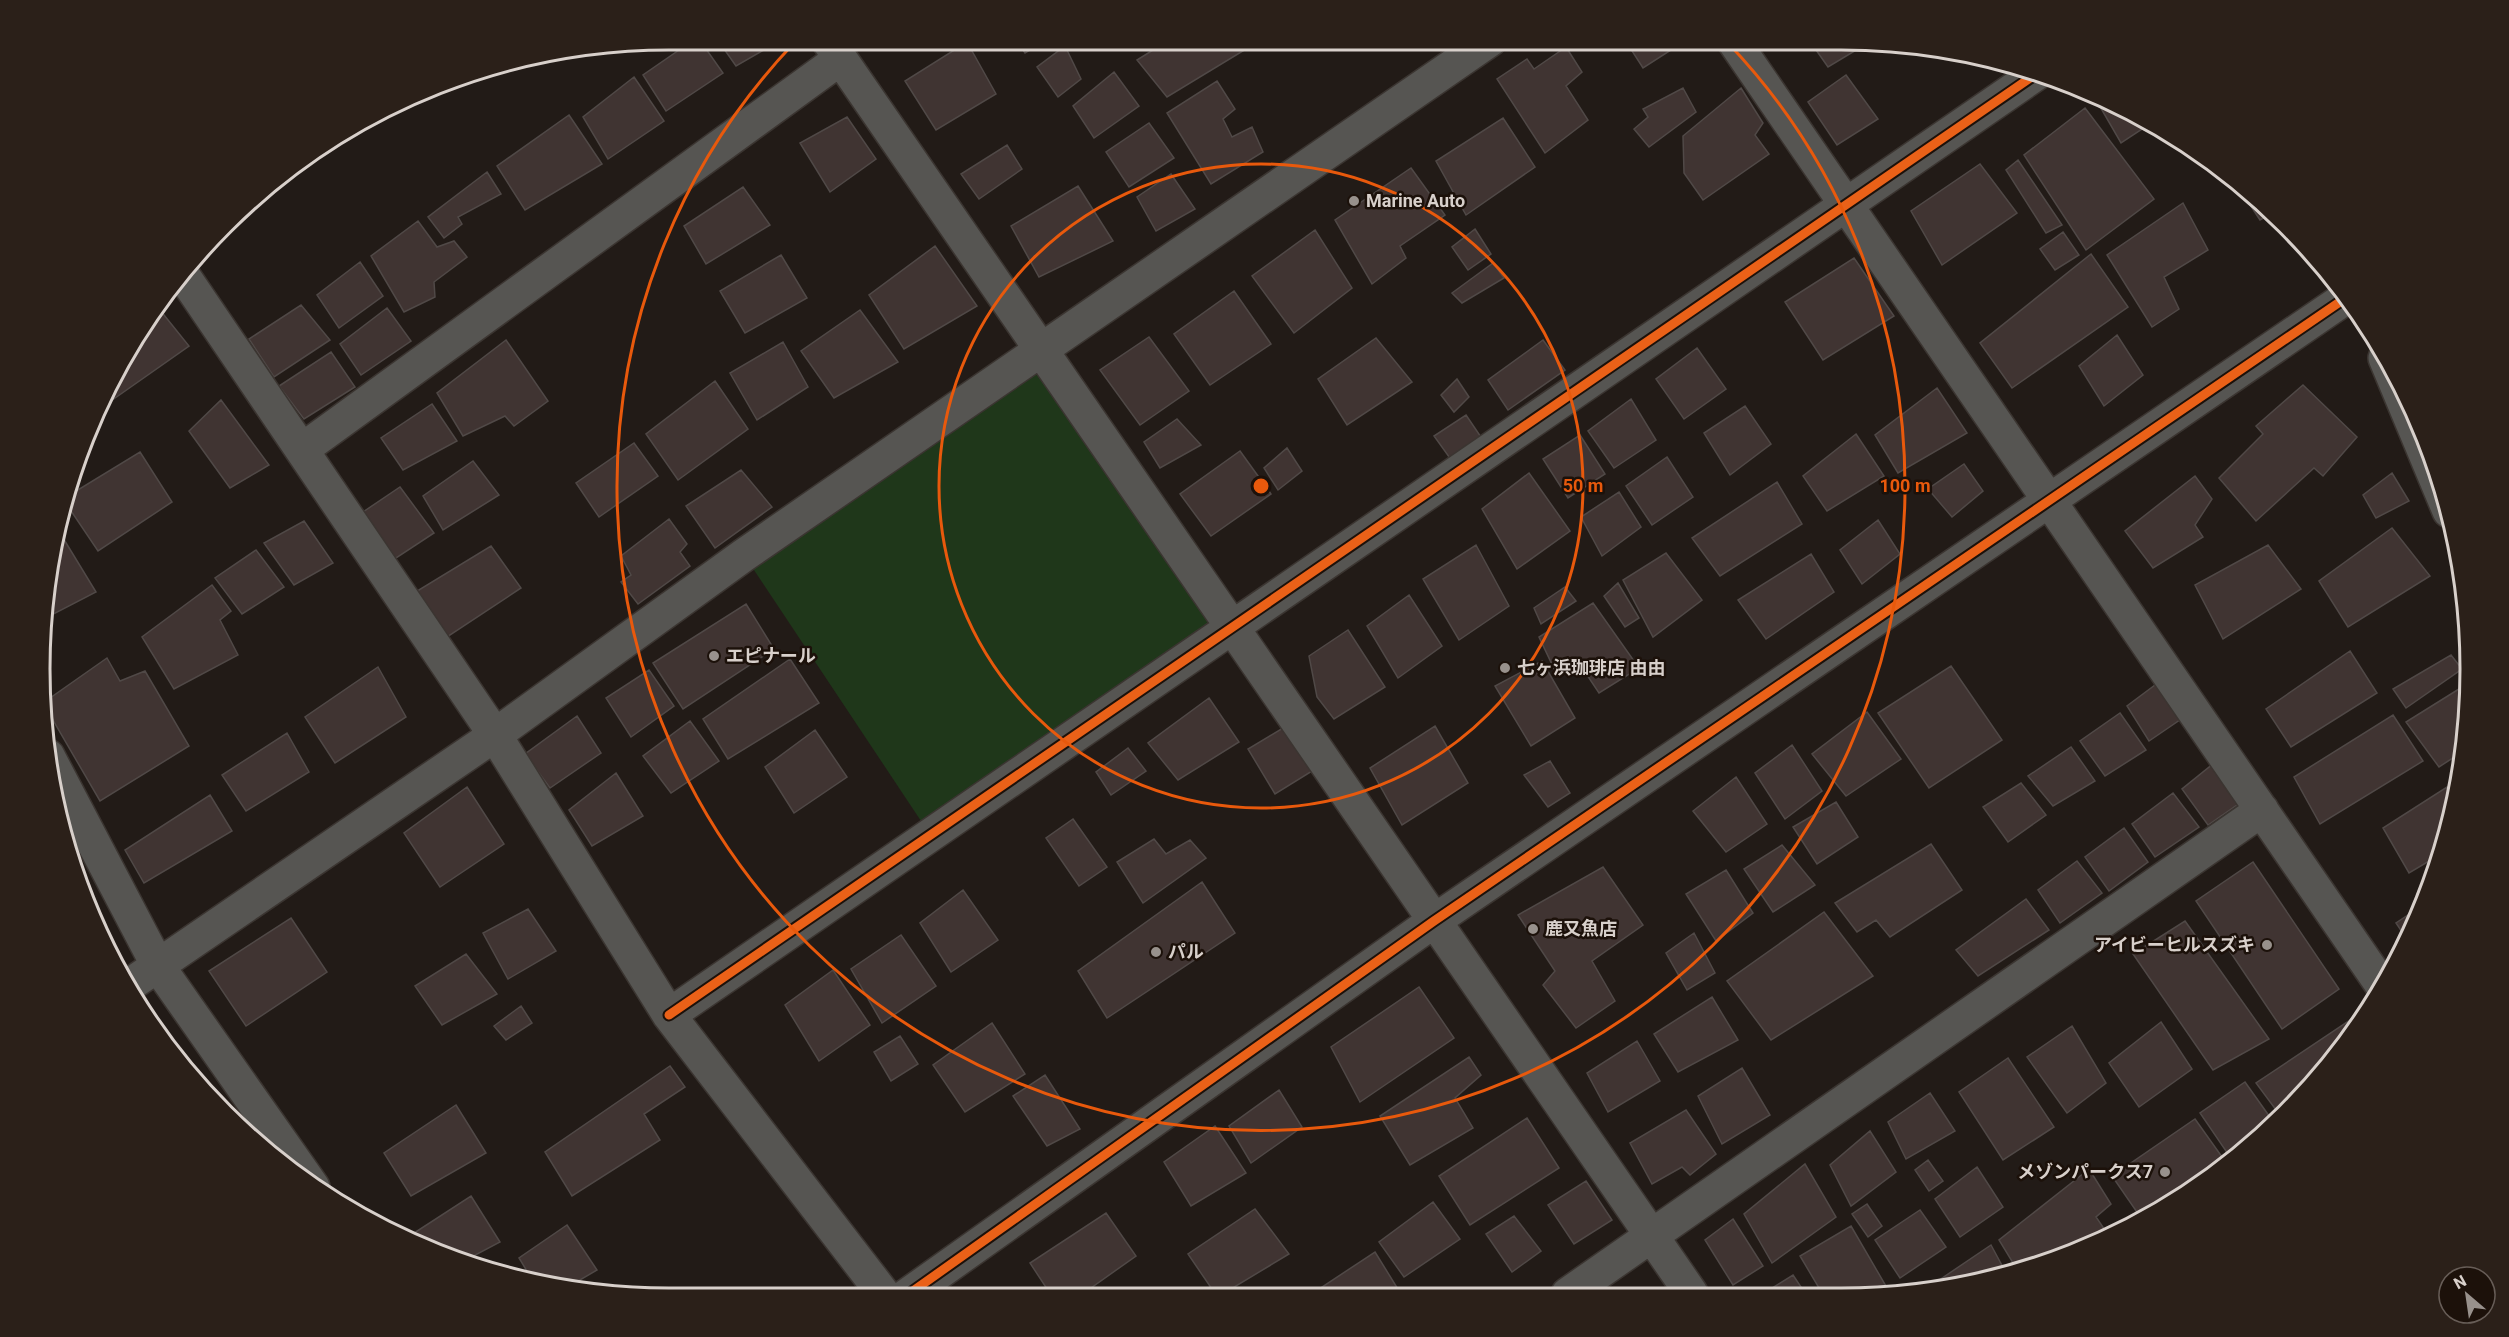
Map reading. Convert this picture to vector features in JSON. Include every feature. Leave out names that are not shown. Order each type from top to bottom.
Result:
[{"type":"street","points":[[303,449],[832,50]]},
{"type":"street","points":[[834,50],[1687,1288]]},
{"type":"street","points":[[134,982],[495,735],[744,555],[1476,50]]},
{"type":"street","points":[[1739,50],[2377,978]]},
{"type":"street","points":[[669,1015],[2029,79]]},
{"type":"street","points":[[187,280],[495,735],[669,1015],[879,1288]]},
{"type":"street","points":[[917,1288],[1434,921],[2339,302]]},
{"type":"street","points":[[59,778],[158,966],[296,1163]]},
{"type":"street","points":[[1577,1288],[2262,810]]},
{"type":"green space","points":[[1041,350],[1232,628],[931,836],[744,555]]},
{"type":"building","points":[[679,50],[707,50],[723,73],[666,111],[643,75]]},
{"type":"building","points":[[725,50],[764,50],[736,66]]},
{"type":"building","points":[[954,50],[971,50],[996,94],[936,130],[905,81]]},
{"type":"building","points":[[1060,50],[1067,50],[1081,79],[1058,97],[1037,67]]},
{"type":"building","points":[[1153,50],[1245,50],[1167,97],[1137,60]]},
{"type":"building","points":[[1562,50],[1568,50],[1582,72],[1566,86],[1588,120],[1545,153],[1497,79],[1527,59],[1534,69]]},
{"type":"building","points":[[1631,50],[1671,50],[1643,68]]},
{"type":"building","points":[[1816,50],[1856,50],[1828,67]]},
{"type":"building","points":[[1114,72],[1139,106],[1094,138],[1073,106]]},
{"type":"building","points":[[1846,75],[1878,119],[1837,145],[1808,102]]},
{"type":"building","points":[[634,77],[664,121],[608,159],[583,117]]},
{"type":"building","points":[[1217,81],[1235,109],[1223,119],[1232,137],[1252,127],[1263,152],[1211,184],[1167,113]]},
{"type":"building","points":[[1683,88],[1696,112],[1649,147],[1634,129],[1648,117],[1643,109]]},
{"type":"building","points":[[1741,88],[1763,123],[1755,135],[1769,154],[1703,200],[1684,173],[1683,136]]},
{"type":"building","points":[[2100,107],[2143,128],[2121,143]]},
{"type":"building","points":[[2085,108],[2154,199],[2086,250],[2024,155]]},
{"type":"building","points":[[569,115],[602,164],[525,210],[497,166]]},
{"type":"building","points":[[847,117],[876,159],[830,192],[800,143]]},
{"type":"building","points":[[1503,118],[1535,167],[1466,215],[1436,161]]},
{"type":"building","points":[[1149,123],[1174,158],[1129,187],[1106,152]]},
{"type":"building","points":[[1007,145],[1022,169],[979,199],[961,174]]},
{"type":"building","points":[[2018,160],[2062,225],[2046,233],[2006,170]]},
{"type":"building","points":[[1980,164],[2017,213],[1942,265],[1911,211]]},
{"type":"building","points":[[1411,168],[1445,215],[1400,246],[1406,258],[1372,284],[1335,220]]},
{"type":"building","points":[[487,172],[501,194],[458,217],[462,224],[444,238],[428,217]]},
{"type":"building","points":[[1171,174],[1195,209],[1156,231],[1137,197]]},
{"type":"building","points":[[1078,186],[1113,241],[1039,277],[1011,226]]},
{"type":"building","points":[[743,187],[770,225],[706,264],[684,226]]},
{"type":"building","points":[[2183,203],[2208,250],[2164,277],[2179,309],[2152,327],[2107,255]]},
{"type":"building","points":[[2249,203],[2264,218],[2260,220]]},
{"type":"building","points":[[418,221],[437,247],[454,241],[467,257],[434,282],[435,297],[404,312],[371,256]]},
{"type":"building","points":[[1475,229],[1491,254],[1468,270],[1452,247]]},
{"type":"building","points":[[1315,230],[1352,288],[1294,333],[1252,276]]},
{"type":"building","points":[[2063,232],[2079,255],[2055,270],[2040,249]]},
{"type":"building","points":[[935,246],[977,306],[904,349],[869,295]]},
{"type":"building","points":[[2091,254],[2128,307],[2012,388],[1980,343]]},
{"type":"building","points":[[781,255],[807,298],[745,333],[720,291]]},
{"type":"building","points":[[1854,258],[1894,316],[1823,360],[1785,302]]},
{"type":"building","points":[[360,262],[383,296],[339,328],[317,295]]},
{"type":"building","points":[[1493,263],[1504,278],[1462,303],[1452,293]]},
{"type":"building","points":[[1234,291],[1271,344],[1210,385],[1174,334]]},
{"type":"building","points":[[301,305],[330,340],[274,377],[249,339]]},
{"type":"building","points":[[387,308],[411,341],[361,375],[340,344]]},
{"type":"building","points":[[860,310],[898,362],[834,398],[801,351]]},
{"type":"building","points":[[162,313],[189,346],[110,401],[132,359]]},
{"type":"building","points":[[2117,335],[2143,375],[2104,406],[2079,366]]},
{"type":"building","points":[[1149,337],[1189,391],[1140,425],[1100,370]]},
{"type":"building","points":[[1376,338],[1412,382],[1347,425],[1318,379]]},
{"type":"building","points":[[506,340],[548,401],[514,426],[505,416],[463,436],[437,393]]},
{"type":"building","points":[[1543,340],[1565,370],[1508,410],[1488,380]]},
{"type":"building","points":[[783,342],[808,387],[757,420],[730,373]]},
{"type":"building","points":[[1697,348],[1726,389],[1684,419],[1656,379]]},
{"type":"building","points":[[331,352],[355,387],[304,419],[279,386]]},
{"type":"building","points":[[1457,379],[1469,397],[1454,412],[1441,395]]},
{"type":"building","points":[[715,381],[748,429],[678,480],[646,434]]},
{"type":"building","points":[[2303,385],[2357,437],[2323,476],[2314,468],[2256,521],[2219,478],[2263,434],[2256,426]]},
{"type":"building","points":[[1937,388],[1967,433],[1898,473],[1875,435]]},
{"type":"building","points":[[1631,399],[1656,440],[1614,468],[1588,431]]},
{"type":"building","points":[[221,400],[269,465],[230,488],[189,431]]},
{"type":"building","points":[[432,404],[457,441],[403,470],[381,438]]},
{"type":"building","points":[[1745,406],[1771,444],[1730,475],[1704,433]]},
{"type":"building","points":[[1466,415],[1483,440],[1452,461],[1434,436]]},
{"type":"building","points":[[1177,419],[1201,445],[1160,468],[1144,442]]},
{"type":"building","points":[[1856,434],[1884,476],[1827,511],[1803,476]]},
{"type":"building","points":[[1580,435],[1605,474],[1568,498],[1543,459]]},
{"type":"building","points":[[634,443],[658,476],[599,517],[576,483]]},
{"type":"building","points":[[1287,448],[1302,471],[1278,490],[1264,468]]},
{"type":"building","points":[[1240,451],[1271,494],[1211,536],[1180,494]]},
{"type":"building","points":[[140,452],[172,502],[98,551],[70,510],[76,491]]},
{"type":"building","points":[[1667,457],[1693,497],[1652,525],[1626,486]]},
{"type":"building","points":[[473,461],[499,495],[443,530],[423,496]]},
{"type":"building","points":[[1964,464],[1983,491],[1952,517],[1928,489]]},
{"type":"building","points":[[741,470],[772,507],[715,548],[686,506]]},
{"type":"building","points":[[1529,473],[1570,531],[1517,569],[1482,509]]},
{"type":"building","points":[[2392,473],[2409,501],[2376,518],[2363,495]]},
{"type":"building","points":[[2195,476],[2212,499],[2195,525],[2203,537],[2153,568],[2125,531]]},
{"type":"building","points":[[1777,482],[1802,524],[1720,576],[1692,538]]},
{"type":"building","points":[[400,487],[434,533],[387,564],[360,514]]},
{"type":"building","points":[[1619,492],[1641,527],[1602,556],[1581,517]]},
{"type":"building","points":[[669,519],[687,544],[680,552],[690,566],[638,604],[621,582],[631,575],[621,556]]},
{"type":"building","points":[[1878,520],[1900,554],[1862,584],[1840,550]]},
{"type":"building","points":[[304,521],[333,563],[294,585],[264,543]]},
{"type":"building","points":[[2392,528],[2430,576],[2348,627],[2319,581]]},
{"type":"building","points":[[63,538],[96,592],[52,615]]},
{"type":"building","points":[[1476,545],[1509,606],[1459,640],[1423,579]]},
{"type":"building","points":[[2268,545],[2301,589],[2223,639],[2195,585]]},
{"type":"building","points":[[491,546],[521,588],[438,643],[409,596]]},
{"type":"building","points":[[256,550],[284,587],[242,614],[215,578]]},
{"type":"building","points":[[1666,553],[1702,600],[1653,637],[1623,580]]},
{"type":"building","points":[[1811,554],[1834,592],[1766,639],[1738,600]]},
{"type":"building","points":[[1618,583],[1639,618],[1625,627],[1604,596]]},
{"type":"building","points":[[212,585],[231,611],[220,620],[238,655],[174,689],[142,637]]},
{"type":"building","points":[[1565,587],[1576,601],[1541,624],[1534,608]]},
{"type":"building","points":[[1409,595],[1442,646],[1398,678],[1367,626]]},
{"type":"building","points":[[1593,603],[1639,668],[1599,693],[1577,660],[1557,675],[1539,637]]},
{"type":"building","name":"エピナール","points":[[746,604],[774,649],[683,709],[653,663]]},
{"type":"building","points":[[1348,630],[1385,687],[1334,719],[1317,697],[1309,656]]},
{"type":"building","points":[[2350,651],[2377,693],[2291,747],[2266,709]]},
{"type":"building","points":[[2451,655],[2460,666],[2460,670],[2406,708],[2393,689]]},
{"type":"building","points":[[107,658],[120,681],[145,671],[189,746],[100,801],[52,718],[51,698]]},
{"type":"building","points":[[790,659],[819,703],[728,759],[703,719]]},
{"type":"building","points":[[1542,661],[1575,718],[1531,746],[1495,686]]},
{"type":"building","points":[[1951,666],[2002,740],[1929,788],[1878,713]]},
{"type":"building","points":[[378,667],[406,717],[335,763],[305,717]]},
{"type":"building","points":[[649,670],[674,706],[631,737],[606,698]]},
{"type":"building","points":[[2163,679],[2187,715],[2149,741],[2127,706]]},
{"type":"building","points":[[2459,689],[2453,758],[2439,767],[2406,722]]},
{"type":"building","points":[[1209,698],[1239,742],[1178,780],[1148,743]]},
{"type":"building","points":[[1867,712],[1901,759],[1846,796],[1812,754]]},
{"type":"building","points":[[2120,713],[2146,750],[2105,776],[2080,741]]},
{"type":"building","points":[[2393,715],[2423,761],[2320,824],[2294,777]]},
{"type":"building","points":[[577,716],[601,753],[550,788],[525,754]]},
{"type":"building","points":[[690,721],[719,761],[671,793],[643,756]]},
{"type":"building","points":[[1288,725],[1317,768],[1275,794],[1248,749]]},
{"type":"building","points":[[1435,726],[1468,783],[1402,825],[1370,768]]},
{"type":"building","points":[[815,730],[847,777],[794,813],[765,767]]},
{"type":"building","points":[[287,733],[309,772],[246,811],[222,775]]},
{"type":"building","points":[[1792,745],[1822,791],[1785,819],[1755,773]]},
{"type":"building","points":[[2071,747],[2095,781],[2053,806],[2028,776]]},
{"type":"building","points":[[1128,748],[1146,771],[1111,795],[1096,772]]},
{"type":"building","points":[[2219,759],[2247,798],[2208,825],[2182,789]]},
{"type":"building","points":[[1550,761],[1570,793],[1548,807],[1524,775]]},
{"type":"building","points":[[616,773],[643,816],[592,846],[569,810]]},
{"type":"building","points":[[1736,777],[1767,824],[1726,852],[1693,811]]},
{"type":"building","points":[[2021,783],[2046,815],[2008,842],[1983,807]]},
{"type":"building","points":[[467,787],[504,844],[440,887],[404,833]]},
{"type":"building","points":[[2448,788],[2429,861],[2409,873],[2383,828]]},
{"type":"building","points":[[2173,793],[2199,827],[2155,857],[2132,824]]},
{"type":"building","points":[[210,795],[232,831],[144,883],[125,850]]},
{"type":"building","points":[[1836,802],[1858,837],[1817,864],[1793,827]]},
{"type":"building","points":[[1073,819],[1107,867],[1079,886],[1046,838]]},
{"type":"building","points":[[2124,828],[2148,862],[2109,891],[2085,857]]},
{"type":"building","points":[[1154,839],[1166,854],[1190,840],[1206,858],[1143,903],[1117,862]]},
{"type":"building","points":[[1931,844],[1962,890],[1890,937],[1876,920],[1857,932],[1835,903]]},
{"type":"building","points":[[1782,845],[1815,885],[1773,912],[1744,869]]},
{"type":"building","points":[[2077,861],[2102,893],[2060,923],[2038,890]]},
{"type":"building","name":"アイビーヒルスズキ","points":[[2253,862],[2339,989],[2282,1029],[2196,901]]},
{"type":"building","points":[[1603,867],[1643,925],[1592,961],[1615,1001],[1576,1028],[1543,985],[1555,971],[1518,915]]},
{"type":"building","points":[[1726,870],[1753,913],[1716,941],[1686,894]]},
{"type":"building","name":"パル","points":[[1202,882],[1235,933],[1107,1018],[1078,971]]},
{"type":"building","points":[[963,890],[998,940],[951,972],[920,923]]},
{"type":"building","points":[[2026,899],[2049,930],[1978,976],[1956,950]]},
{"type":"building","points":[[528,909],[556,951],[508,979],[483,933]]},
{"type":"building","points":[[1824,912],[1873,976],[1771,1040],[1727,981]]},
{"type":"building","points":[[2408,915],[2401,930],[2396,923]]},
{"type":"building","points":[[291,918],[327,972],[246,1026],[209,971]]},
{"type":"building","points":[[2185,921],[2269,1039],[2213,1070],[2133,954]]},
{"type":"building","points":[[1694,933],[1715,973],[1687,990],[1666,953]]},
{"type":"building","points":[[901,935],[936,986],[882,1023],[851,969]]},
{"type":"building","points":[[466,954],[497,994],[442,1025],[415,986]]},
{"type":"building","points":[[833,970],[870,1025],[819,1061],[785,1005]]},
{"type":"building","points":[[1419,987],[1454,1038],[1360,1102],[1331,1047]]},
{"type":"building","points":[[1712,997],[1738,1040],[1678,1072],[1654,1034]]},
{"type":"building","points":[[521,1006],[532,1023],[506,1040],[494,1026]]},
{"type":"building","points":[[2349,1021],[2306,1077],[2275,1109],[2256,1083]]},
{"type":"building","points":[[2161,1022],[2192,1069],[2139,1107],[2109,1063]]},
{"type":"building","points":[[992,1023],[1025,1074],[965,1112],[933,1065]]},
{"type":"building","points":[[2072,1026],[2106,1083],[2067,1113],[2027,1057]]},
{"type":"building","points":[[900,1036],[918,1064],[891,1081],[874,1052]]},
{"type":"building","points":[[1637,1041],[1660,1081],[1608,1112],[1587,1073]]},
{"type":"building","points":[[1469,1057],[1481,1075],[1455,1098],[1473,1128],[1410,1165],[1380,1116]]},
{"type":"building","points":[[2008,1058],[2054,1127],[2003,1160],[1959,1092]]},
{"type":"building","points":[[670,1066],[685,1087],[644,1114],[660,1140],[572,1196],[545,1152]]},
{"type":"building","points":[[1742,1068],[1770,1115],[1722,1144],[1698,1096]]},
{"type":"building","points":[[1045,1075],[1080,1129],[1047,1146],[1013,1096]]},
{"type":"building","points":[[2245,1082],[2269,1115],[2227,1152],[2200,1113]]},
{"type":"building","points":[[1279,1090],[1302,1127],[1251,1163],[1229,1126]]},
{"type":"building","points":[[1930,1093],[1955,1131],[1906,1159],[1888,1122]]},
{"type":"building","points":[[456,1105],[486,1153],[411,1196],[384,1153]]},
{"type":"building","points":[[1686,1110],[1716,1154],[1690,1175],[1682,1167],[1652,1184],[1630,1143]]},
{"type":"building","points":[[1527,1118],[1559,1168],[1470,1225],[1439,1176]]},
{"type":"building","name":"メゾンパークス7","points":[[2195,1119],[2222,1156],[2137,1212],[2112,1176]]},
{"type":"building","points":[[1215,1126],[1246,1173],[1191,1206],[1164,1162]]},
{"type":"building","points":[[1870,1131],[1896,1172],[1851,1206],[1830,1165]]},
{"type":"building","points":[[1928,1160],[1943,1181],[1929,1191],[1915,1170]]},
{"type":"building","points":[[1805,1164],[1836,1217],[1772,1263],[1744,1214]]},
{"type":"building","points":[[1977,1167],[2003,1207],[1960,1237],[1935,1199]]},
{"type":"building","points":[[2089,1169],[2111,1204],[2096,1217],[2104,1228],[2039,1255],[2013,1263],[1999,1240]]},
{"type":"building","points":[[1586,1181],[1612,1220],[1574,1244],[1548,1205]]},
{"type":"building","points":[[471,1196],[500,1242],[474,1256],[415,1233]]},
{"type":"building","points":[[1433,1202],[1460,1239],[1404,1277],[1379,1242]]},
{"type":"building","points":[[1867,1204],[1882,1226],[1868,1237],[1852,1214]]},
{"type":"building","points":[[1255,1209],[1289,1254],[1233,1288],[1211,1288],[1188,1254]]},
{"type":"building","points":[[1920,1210],[1946,1247],[1900,1278],[1875,1240]]},
{"type":"building","points":[[1106,1213],[1136,1256],[1091,1288],[1046,1288],[1030,1263]]},
{"type":"building","points":[[1514,1216],[1541,1251],[1512,1272],[1486,1234]]},
{"type":"building","points":[[1733,1219],[1763,1266],[1733,1285],[1705,1240]]},
{"type":"building","points":[[567,1225],[597,1270],[579,1281],[548,1276],[527,1271],[519,1258]]},
{"type":"building","points":[[1851,1226],[1886,1286],[1819,1288],[1800,1256]]},
{"type":"building","points":[[1991,1245],[2002,1266],[1961,1276],[1941,1279]]},
{"type":"building","points":[[1375,1252],[1397,1288],[1321,1288]]},
{"type":"building","points":[[1793,1275],[1802,1288],[1772,1288]]},
{"type":"cycle path","points":[[669,1015],[2029,79]]},
{"type":"cycle path","points":[[917,1288],[1434,921],[2339,302]]},
{"type":"place","name":"Marine Auto","points":[[1354,201]]},
{"type":"place","name":"エピナール","points":[[714,656]]},
{"type":"place","name":"七ヶ浜珈琲店 由由","points":[[1505,668]]},
{"type":"place","name":"鹿又魚店","points":[[1533,929]]},
{"type":"place","name":"アイビーヒルスズキ","points":[[2267,945]]},
{"type":"place","name":"パル","points":[[1156,952]]},
{"type":"place","name":"メゾンパークス7","points":[[2165,1172]]}]
